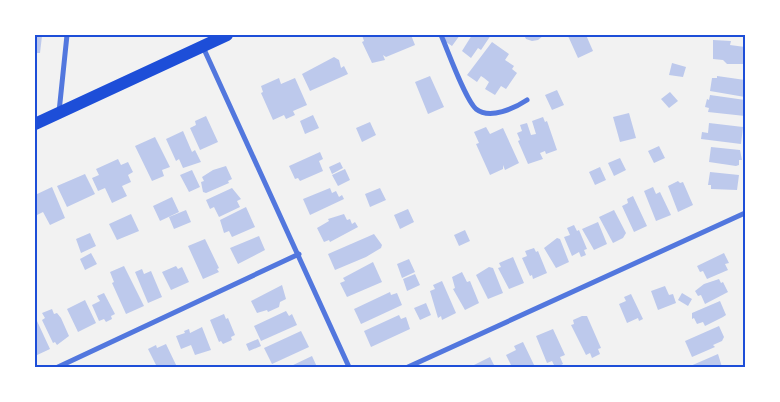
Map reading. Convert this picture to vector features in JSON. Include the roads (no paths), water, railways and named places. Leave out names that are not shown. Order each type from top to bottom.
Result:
[{"type":"main road","points":[[35,124],[227,35]]},
{"type":"street","points":[[59,113],[67,35]]},
{"type":"street","points":[[441,35],[469,98],[476,109],[485,113],[505,111],[527,100]]},
{"type":"street","points":[[203,46],[349,367]]},
{"type":"street","points":[[408,367],[730,218],[745,213]]},
{"type":"street","points":[[58,367],[299,254]]}]
